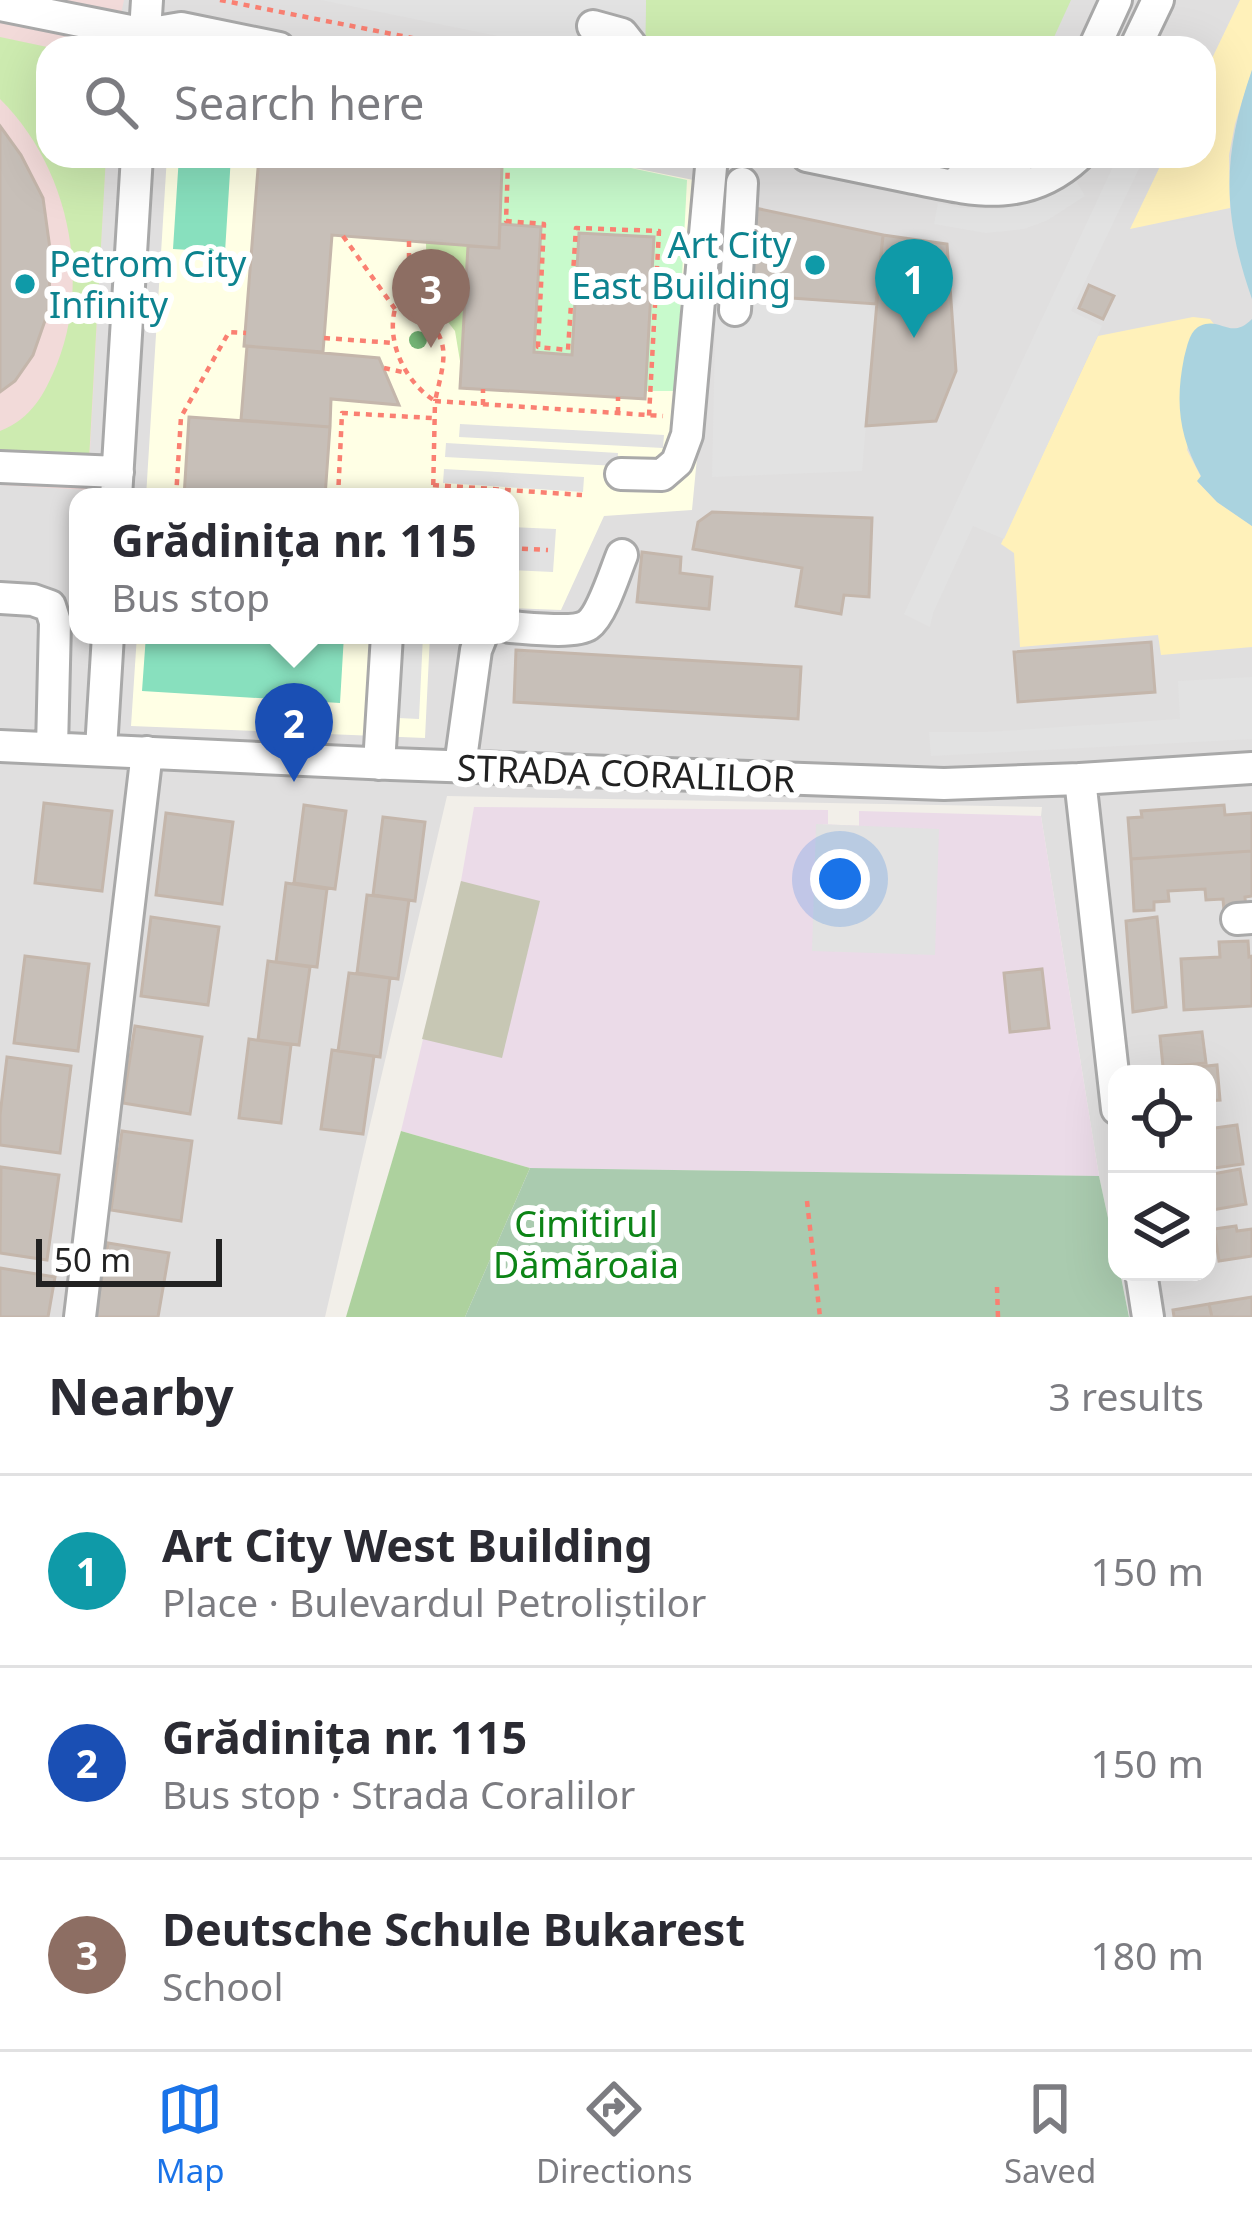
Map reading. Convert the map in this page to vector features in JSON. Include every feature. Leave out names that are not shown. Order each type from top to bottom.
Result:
[{"type":"street","points":[[144,36],[147,0]]},
{"type":"street","points":[[1100,36],[1116,0]]},
{"type":"street","points":[[1141,36],[1158,0]]},
{"type":"street","points":[[0,5],[124,36]]},
{"type":"street","points":[[593,26],[624,36]]},
{"type":"street","points":[[158,36],[181,28],[220,36]]},
{"type":"street","points":[[0,466],[117,484],[136,168]]},
{"type":"street","points":[[621,474],[662,475],[677,462],[687,435],[711,168]]},
{"type":"street","points":[[864,168],[974,190],[1013,189],[1046,179],[1062,168]]},
{"type":"street","points":[[936,183],[999,168]]},
{"type":"street","points":[[735,310],[742,182]]},
{"type":"street","points":[[519,627],[578,629],[589,625],[622,555]]},
{"type":"street","points":[[0,598],[50,606],[55,622],[52,748]]},
{"type":"street","points":[[101,749],[107,644]]},
{"type":"street","points":[[379,764],[386,644]]},
{"type":"street","points":[[460,766],[478,644]]},
{"type":"street","name":"STRADA CORALILOR","points":[[0,746],[944,784],[1252,768]]},
{"type":"street","points":[[80,1317],[147,752]]},
{"type":"street","points":[[1080,779],[1112,1065]]},
{"type":"street","points":[[1142,1281],[1148,1317]]},
{"type":"path","points":[[220,0],[402,36]]},
{"type":"path","points":[[508,168],[506,221],[544,224],[538,347],[568,350],[575,227],[659,231],[649,416]]},
{"type":"path","points":[[343,236],[395,309],[394,343],[407,373],[435,401],[674,417]]},
{"type":"path","points":[[409,242],[409,309]]},
{"type":"path","points":[[395,309],[413,308],[444,342],[435,401],[433,485],[478,488]]},
{"type":"path","points":[[177,488],[181,417],[229,332],[245,333]]},
{"type":"path","points":[[324,338],[394,343]]},
{"type":"path","points":[[384,368],[407,373]]},
{"type":"path","points":[[483,389],[483,405]]},
{"type":"path","points":[[618,398],[618,413]]},
{"type":"path","points":[[338,488],[342,412],[434,418]]},
{"type":"path","points":[[519,491],[583,495]]},
{"type":"path","points":[[519,548],[548,550]]},
{"type":"path","points":[[807,1201],[820,1317]]},
{"type":"path","points":[[997,1287],[998,1317]]},
{"type":"shaded area","points":[[0,0],[1252,0],[1252,1317],[1129,1317],[1122,1281],[1216,1281],[1216,1065],[1108,1065],[1108,1218],[1042,807],[447,796],[325,1317],[0,1317]]},
{"type":"shaded area","points":[[0,0],[124,0],[116,36],[36,36],[36,168],[105,168],[88,488],[0,485]]},
{"type":"shaded area","points":[[321,0],[646,0],[645,36],[497,36]]},
{"type":"shaded area","points":[[166,168],[634,168],[723,186],[692,510],[604,516],[561,610],[519,608],[519,488],[147,488]]},
{"type":"shaded area","points":[[1112,168],[1139,168],[1071,311],[1102,326],[1004,539],[973,526],[930,627],[904,614]]},
{"type":"shaded area","points":[[1073,176],[1085,196],[1024,229],[986,233],[934,224],[938,203],[1001,209],[1048,193]]},
{"type":"shaded area","points":[[716,294],[876,304],[862,471],[712,477]]},
{"type":"shaded area","points":[[460,424],[664,435],[663,448],[459,437]]},
{"type":"shaded area","points":[[446,443],[618,453],[617,466],[445,457]]},
{"type":"shaded area","points":[[444,469],[584,477],[583,492],[443,483]]},
{"type":"shaded area","points":[[519,527],[556,529],[553,572],[519,570]]},
{"type":"shaded area","points":[[136,644],[430,644],[425,738],[131,726]]},
{"type":"shaded area","points":[[402,644],[423,644],[419,719],[398,718]]},
{"type":"shaded area","points":[[1252,677],[1252,739],[931,756],[929,732],[1180,719],[1178,681]]},
{"type":"shaded area","points":[[474,807],[828,810],[828,824],[817,824],[859,826],[859,811],[1041,816],[1099,1176],[530,1168],[401,1131]]},
{"type":"shaded area","points":[[816,824],[939,829],[935,955],[812,951]]},
{"type":"shaded area","points":[[461,881],[540,901],[502,1058],[422,1039]]},
{"type":"green space","points":[[646,0],[1071,0],[1054,36],[645,36]]},
{"type":"green space","points":[[0,37],[36,45],[36,147],[0,99]]},
{"type":"green space","points":[[47,168],[105,168],[89,460],[0,456],[0,431],[29,412],[42,395],[67,330],[72,259],[57,189]]},
{"type":"green space","points":[[178,168],[230,168],[225,252],[173,249]]},
{"type":"green space","points":[[502,168],[631,168],[687,180],[676,391],[645,391],[572,355],[534,352],[541,227],[500,224]]},
{"type":"green space","points":[[426,243],[468,246],[461,367],[455,331],[427,295]]},
{"type":"green space","points":[[145,644],[343,644],[340,703],[142,691]]},
{"type":"green space","points":[[401,1131],[530,1168],[465,1317],[346,1317]]},
{"type":"green space","name":"Cimitirul Dămăroaia","points":[[530,1168],[1099,1176],[1108,1218],[1108,1281],[1122,1281],[1129,1317],[465,1317]]},
{"type":"sand","points":[[1240,0],[1252,0],[1252,70],[1229,155],[1230,208],[1130,229],[1159,168],[1216,168],[1216,50]]},
{"type":"sand","points":[[1193,317],[1214,324],[1206,324],[1187,450],[1201,477],[1198,482],[1252,526],[1252,647],[1161,655],[1158,635],[1020,647],[1014,553],[1001,544],[1098,336]]},
{"type":"water","points":[[1252,70],[1252,299],[1235,239],[1230,184],[1235,130]]},
{"type":"water","points":[[1252,319],[1252,526],[1197,481],[1201,476],[1184,433],[1180,390],[1193,332],[1207,324],[1238,328]]},
{"type":"building","name":"Petrom City Infinity","points":[[0,126],[43,198],[51,256],[48,312],[33,355],[15,381],[0,392]]},
{"type":"building","points":[[258,168],[502,168],[499,248],[332,235],[323,352],[244,346]]},
{"type":"building","name":"Art City East Building","points":[[755,208],[883,235],[876,304],[748,295]]},
{"type":"building","points":[[500,224],[541,227],[534,352],[572,355],[579,233],[654,237],[645,399],[460,388],[468,246],[499,248]]},
{"type":"building","points":[[883,235],[947,244],[956,371],[936,421],[866,426]]},
{"type":"building","points":[[1089,285],[1114,296],[1103,319],[1079,308]]},
{"type":"building","points":[[247,346],[379,358],[399,405],[331,399],[330,427],[241,420]]},
{"type":"building","points":[[189,417],[330,427],[326,488],[185,488]]},
{"type":"building","points":[[712,512],[872,518],[869,597],[844,595],[841,614],[796,606],[802,568],[693,549],[698,522]]},
{"type":"building","points":[[642,552],[681,557],[680,573],[712,577],[709,609],[637,602]]},
{"type":"building","points":[[1151,642],[1155,692],[1018,702],[1014,652]]},
{"type":"building","points":[[516,650],[801,667],[798,719],[514,702]]},
{"type":"building","points":[[44,803],[112,811],[102,891],[35,883]]},
{"type":"building","points":[[304,805],[346,811],[335,889],[294,883]]},
{"type":"building","points":[[1224,805],[1225,815],[1252,813],[1252,851],[1131,859],[1128,818],[1142,817],[1141,811]]},
{"type":"building","points":[[166,813],[233,822],[222,904],[156,895]]},
{"type":"building","points":[[383,817],[425,822],[415,901],[373,895]]},
{"type":"building","points":[[1252,851],[1252,896],[1245,897],[1246,910],[1224,911],[1223,899],[1206,900],[1205,889],[1168,891],[1169,901],[1154,902],[1154,910],[1134,911],[1131,859]]},
{"type":"building","points":[[286,883],[327,889],[317,967],[276,962]]},
{"type":"building","points":[[367,895],[409,900],[398,979],[357,973]]},
{"type":"building","points":[[151,917],[219,927],[208,1005],[141,996]]},
{"type":"building","points":[[1157,917],[1166,1007],[1133,1012],[1126,921]]},
{"type":"building","points":[[1248,941],[1252,1006],[1184,1010],[1181,959],[1220,957],[1219,942]]},
{"type":"building","points":[[25,956],[89,964],[78,1051],[14,1043]]},
{"type":"building","points":[[268,961],[310,967],[299,1045],[258,1040]]},
{"type":"building","points":[[1042,969],[1049,1028],[1010,1032],[1004,973]]},
{"type":"building","points":[[349,973],[390,978],[380,1057],[338,1051]]},
{"type":"building","points":[[135,1026],[202,1037],[190,1114],[123,1103]]},
{"type":"building","points":[[1202,1032],[1206,1063],[1163,1065],[1160,1036]]},
{"type":"building","points":[[249,1039],[291,1045],[281,1123],[239,1118]]},
{"type":"building","points":[[332,1050],[374,1056],[363,1134],[321,1129]]},
{"type":"building","points":[[7,1057],[71,1066],[60,1153],[0,1145]]},
{"type":"building","points":[[1237,1125],[1243,1164],[1216,1168],[1216,1128]]},
{"type":"building","points":[[122,1131],[192,1141],[181,1221],[111,1210]]},
{"type":"building","points":[[1,1167],[59,1175],[47,1260],[0,1253]]},
{"type":"building","points":[[1240,1169],[1246,1204],[1216,1209],[1216,1173]]},
{"type":"building","points":[[1216,1229],[1252,1229],[1252,1256],[1219,1261]]},
{"type":"building","points":[[108,1243],[169,1253],[158,1317],[95,1317]]},
{"type":"building","points":[[0,1268],[55,1277],[48,1317],[0,1317]]},
{"type":"building","points":[[1252,1297],[1252,1317],[1212,1317],[1209,1304]]},
{"type":"building","points":[[1209,1304],[1212,1317],[1174,1317],[1173,1310]]},
{"type":"place","name":"Art City East Building","points":[[815,265]]},
{"type":"place","name":"Petrom City Infinity","points":[[25,284]]},
{"type":"place","name":"Art City West Building","points":[[914,338]]},
{"type":"place","name":"Deutsche Schule Bukarest","points":[[431,348]]},
{"type":"place","name":"Grădinița nr. 115","points":[[294,782]]}]
